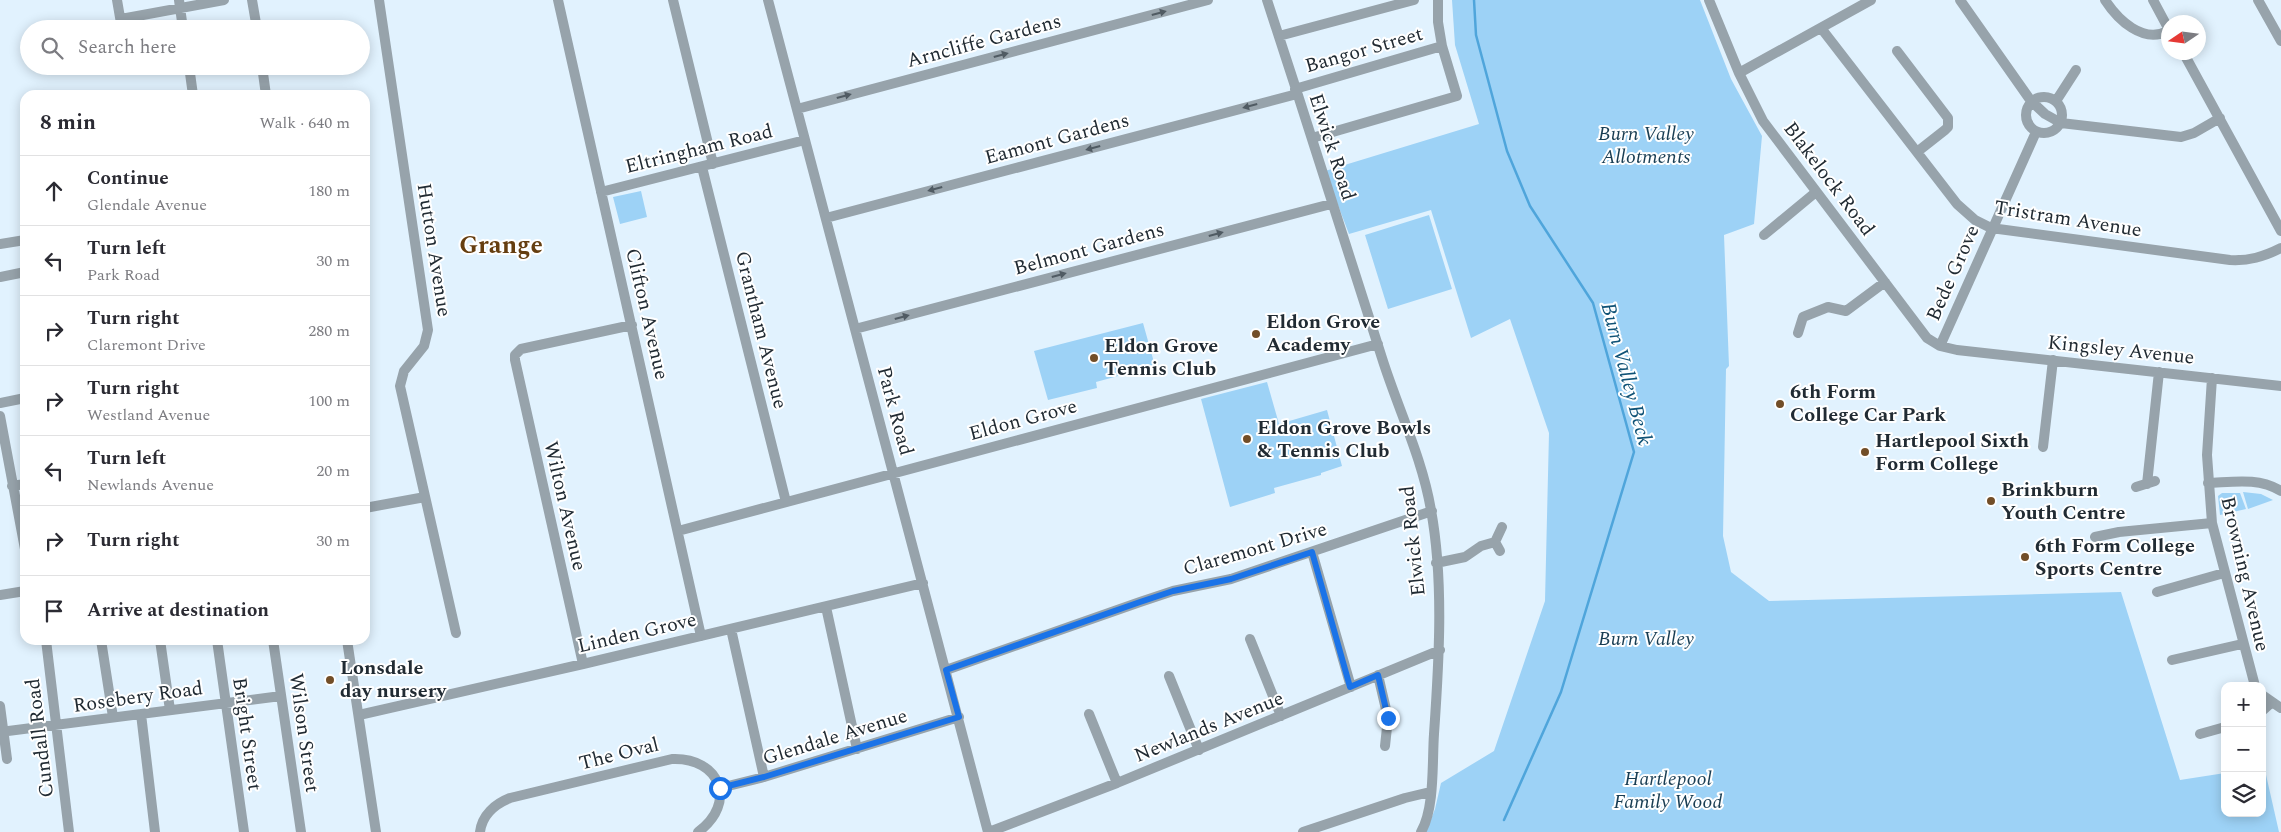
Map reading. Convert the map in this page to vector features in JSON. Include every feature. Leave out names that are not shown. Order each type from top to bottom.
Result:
[{"type":"street","points":[[118,0],[120,20]]},
{"type":"street","points":[[133,20],[180,4],[224,0]]},
{"type":"street","points":[[252,0],[255,20]]},
{"type":"street","name":"Hutton Avenue","points":[[378,0],[428,330],[420,351],[404,371],[400,386],[456,633]]},
{"type":"street","name":"Clifton Avenue","points":[[558,0],[701,636]]},
{"type":"street","name":"Grantham Avenue","points":[[673,0],[708,165],[786,502]]},
{"type":"street","name":"Park Road","points":[[768,0],[988,832]]},
{"type":"street","name":"Arncliffe Gardens","points":[[797,109],[1208,0]]},
{"type":"street","name":"Elwick Road","points":[[1267,0],[1312,138],[1331,204],[1394,395],[1421,464],[1432,511],[1440,650],[1430,792],[1425,825],[1421,832]]},
{"type":"street","points":[[1279,36],[1414,0]]},
{"type":"street","points":[[1312,138],[1457,96],[1442,46],[1438,0]]},
{"type":"street","name":"Blakelock Road","points":[[1709,0],[1739,73],[1763,121],[1927,338],[1940,346],[1957,350]]},
{"type":"street","points":[[1739,73],[1871,0]]},
{"type":"street","points":[[1960,0],[2031,101],[2045,114],[2061,123],[2181,137],[2194,133],[2220,118]]},
{"type":"street","points":[[2105,0],[2119,17],[2138,31],[2156,35],[2161,32]]},
{"type":"street","points":[[2153,0],[2161,15]]},
{"type":"street","points":[[2258,0],[2281,41]]},
{"type":"street","points":[[180,4],[182,20]]},
{"type":"street","name":"Tristram Avenue","points":[[1821,28],[1957,204],[1975,220],[1992,228],[2230,260],[2254,259],[2281,248]]},
{"type":"street","name":"Bangor Street","points":[[1296,91],[1442,46]]},
{"type":"street","points":[[1897,51],[1948,118],[1948,126],[1945,130],[1917,152]]},
{"type":"street","points":[[2187,60],[2281,231]]},
{"type":"street","points":[[2056,101],[2076,70]]},
{"type":"street","points":[[190,75],[192,90]]},
{"type":"street","points":[[263,75],[265,90]]},
{"type":"street","name":"Eamont Gardens","points":[[826,218],[1296,91]]},
{"type":"street","points":[[2040,97],[2048,97],[2056,101],[2063,113],[2061,123],[2050,133],[2036,132],[2029,125],[2027,110],[2031,101],[2040,97]]},
{"type":"street","name":"Bede Grove","points":[[1940,346],[2036,132]]},
{"type":"street","name":"Eltringham Road","points":[[601,192],[805,140]]},
{"type":"street","points":[[1764,235],[1816,192]]},
{"type":"street","name":"Belmont Gardens","points":[[855,329],[1331,204]]},
{"type":"street","points":[[0,244],[20,241]]},
{"type":"street","points":[[0,277],[20,273]]},
{"type":"street","points":[[1798,332],[1803,318],[1828,307],[1846,311],[1885,282]]},
{"type":"street","name":"Wilton Avenue","points":[[583,664],[515,355],[522,349],[632,325]]},
{"type":"street","name":"Eldon Grove","points":[[678,531],[1378,344]]},
{"type":"street","name":"Kingsley Avenue","points":[[1957,350],[2281,386]]},
{"type":"street","points":[[2043,448],[2053,360]]},
{"type":"street","points":[[2136,486],[2151,482],[2159,372]]},
{"type":"street","name":"Browning Avenue","points":[[2212,378],[2208,424],[2208,483],[2212,523],[2242,644],[2254,682]]},
{"type":"street","points":[[0,402],[20,399]]},
{"type":"street","points":[[0,416],[20,525]]},
{"type":"street","points":[[2208,483],[2254,481],[2268,484],[2281,491]]},
{"type":"street","points":[[12,486],[20,485]]},
{"type":"street","points":[[370,507],[426,497]]},
{"type":"street","name":"Claremont Drive","points":[[946,670],[1173,591],[1231,579],[1432,511]]},
{"type":"street","points":[[2095,537],[2119,532],[2212,523]]},
{"type":"street","points":[[1436,564],[1465,557],[1482,546],[1498,547],[1502,527]]},
{"type":"street","points":[[1312,552],[1350,687]]},
{"type":"street","points":[[2157,592],[2224,573]]},
{"type":"street","name":"Linden Grove","points":[[359,715],[923,583]]},
{"type":"street","points":[[0,596],[20,592]]},
{"type":"street","points":[[826,607],[857,749]]},
{"type":"street","points":[[731,629],[764,777]]},
{"type":"street","points":[[1250,639],[1281,716]]},
{"type":"street","points":[[2172,660],[2242,644]]},
{"type":"street","name":"Cundall Road","points":[[47,645],[69,832]]},
{"type":"street","points":[[102,645],[112,717]]},
{"type":"street","points":[[161,645],[170,710]]},
{"type":"street","name":"Bright Street","points":[[218,645],[244,832]]},
{"type":"street","name":"Wilson Street","points":[[274,645],[301,832]]},
{"type":"street","points":[[348,645],[376,832]]},
{"type":"street","name":"Newlands Avenue","points":[[988,832],[1200,750],[1440,650]]},
{"type":"street","points":[[1374,738],[1386,740],[1386,707],[1378,675]]},
{"type":"street","points":[[1169,676],[1200,750]]},
{"type":"street","name":"Rosebery Road","points":[[2,732],[281,696]]},
{"type":"street","points":[[2266,697],[2277,705]]},
{"type":"street","points":[[0,706],[7,759]]},
{"type":"street","points":[[141,714],[155,832]]},
{"type":"street","points":[[1089,714],[1117,783]]},
{"type":"street","name":"Glendale Avenue","points":[[720,788],[764,777],[959,717]]},
{"type":"street","points":[[2200,734],[2221,728]]},
{"type":"street","name":"The Oval","points":[[480,832],[484,818],[496,804],[510,798],[672,759],[690,759],[698,763],[713,774],[720,788]]},
{"type":"street","points":[[698,832],[715,816],[719,805],[720,788]]},
{"type":"street","points":[[1303,832],[1405,798],[1430,792]]},
{"type":"green space","points":[[1452,0],[1700,0],[1731,79],[1762,136],[1754,224],[1724,235],[1729,366],[1726,369],[1723,536],[1731,572],[1769,601],[2121,592],[2180,780],[2221,774],[2221,817],[2266,817],[2266,775],[2279,832],[1426,832],[1435,809],[1441,783],[1494,751],[1545,601],[1549,433],[1510,319],[1471,338],[1431,210],[1349,234],[1325,171],[1479,124],[1455,45]]},
{"type":"green space","points":[[641,191],[647,217],[620,224],[613,197]]},
{"type":"green space","points":[[1429,215],[1452,289],[1388,309],[1365,235]]},
{"type":"green space","name":"Eldon Grove Tennis Club","points":[[1143,323],[1155,366],[1096,382],[1097,388],[1048,400],[1034,351]]},
{"type":"green space","name":"Eldon Grove Bowls & Tennis Club","points":[[1267,382],[1279,424],[1327,410],[1342,466],[1321,473],[1321,475],[1274,488],[1275,493],[1230,507],[1201,399]]},
{"type":"green space","points":[[2243,492],[2261,494],[2273,500],[2248,509]]},
{"type":"green space","points":[[2222,493],[2240,493],[2246,509],[2220,515],[2218,496]]},
{"type":"waterway","name":"Burn Valley Beck","points":[[1474,0],[1476,35],[1507,151],[1530,206],[1593,303],[1634,452],[1561,692],[1504,820]]},
{"type":"place","name":"Eldon Grove Academy","points":[[1256,334]]},
{"type":"place","name":"Eldon Grove Tennis Club","points":[[1094,358]]},
{"type":"place","name":"6th Form College Car Park","points":[[1780,404]]},
{"type":"place","name":"Eldon Grove Bowls & Tennis Club","points":[[1247,439]]},
{"type":"place","name":"Hartlepool Sixth Form College","points":[[1865,452]]},
{"type":"place","name":"Brinkburn Youth Centre","points":[[1991,501]]},
{"type":"place","name":"6th Form College Sports Centre","points":[[2025,557]]},
{"type":"place","name":"Lonsdale day nursery","points":[[330,680]]},
{"type":"district","name":"Grange","points":[[501,246]]},
{"type":"route","points":[[720,788],[764,777],[959,717],[946,670],[1173,591],[1231,579],[1312,552],[1350,687],[1378,675],[1388,718]]},
{"type":"park label","name":"Burn Valley Allotments","points":[[1646,146]]},
{"type":"park label","name":"Burn Valley","points":[[1646,639]]},
{"type":"park label","name":"Hartlepool Family Wood","points":[[1668,790]]}]
